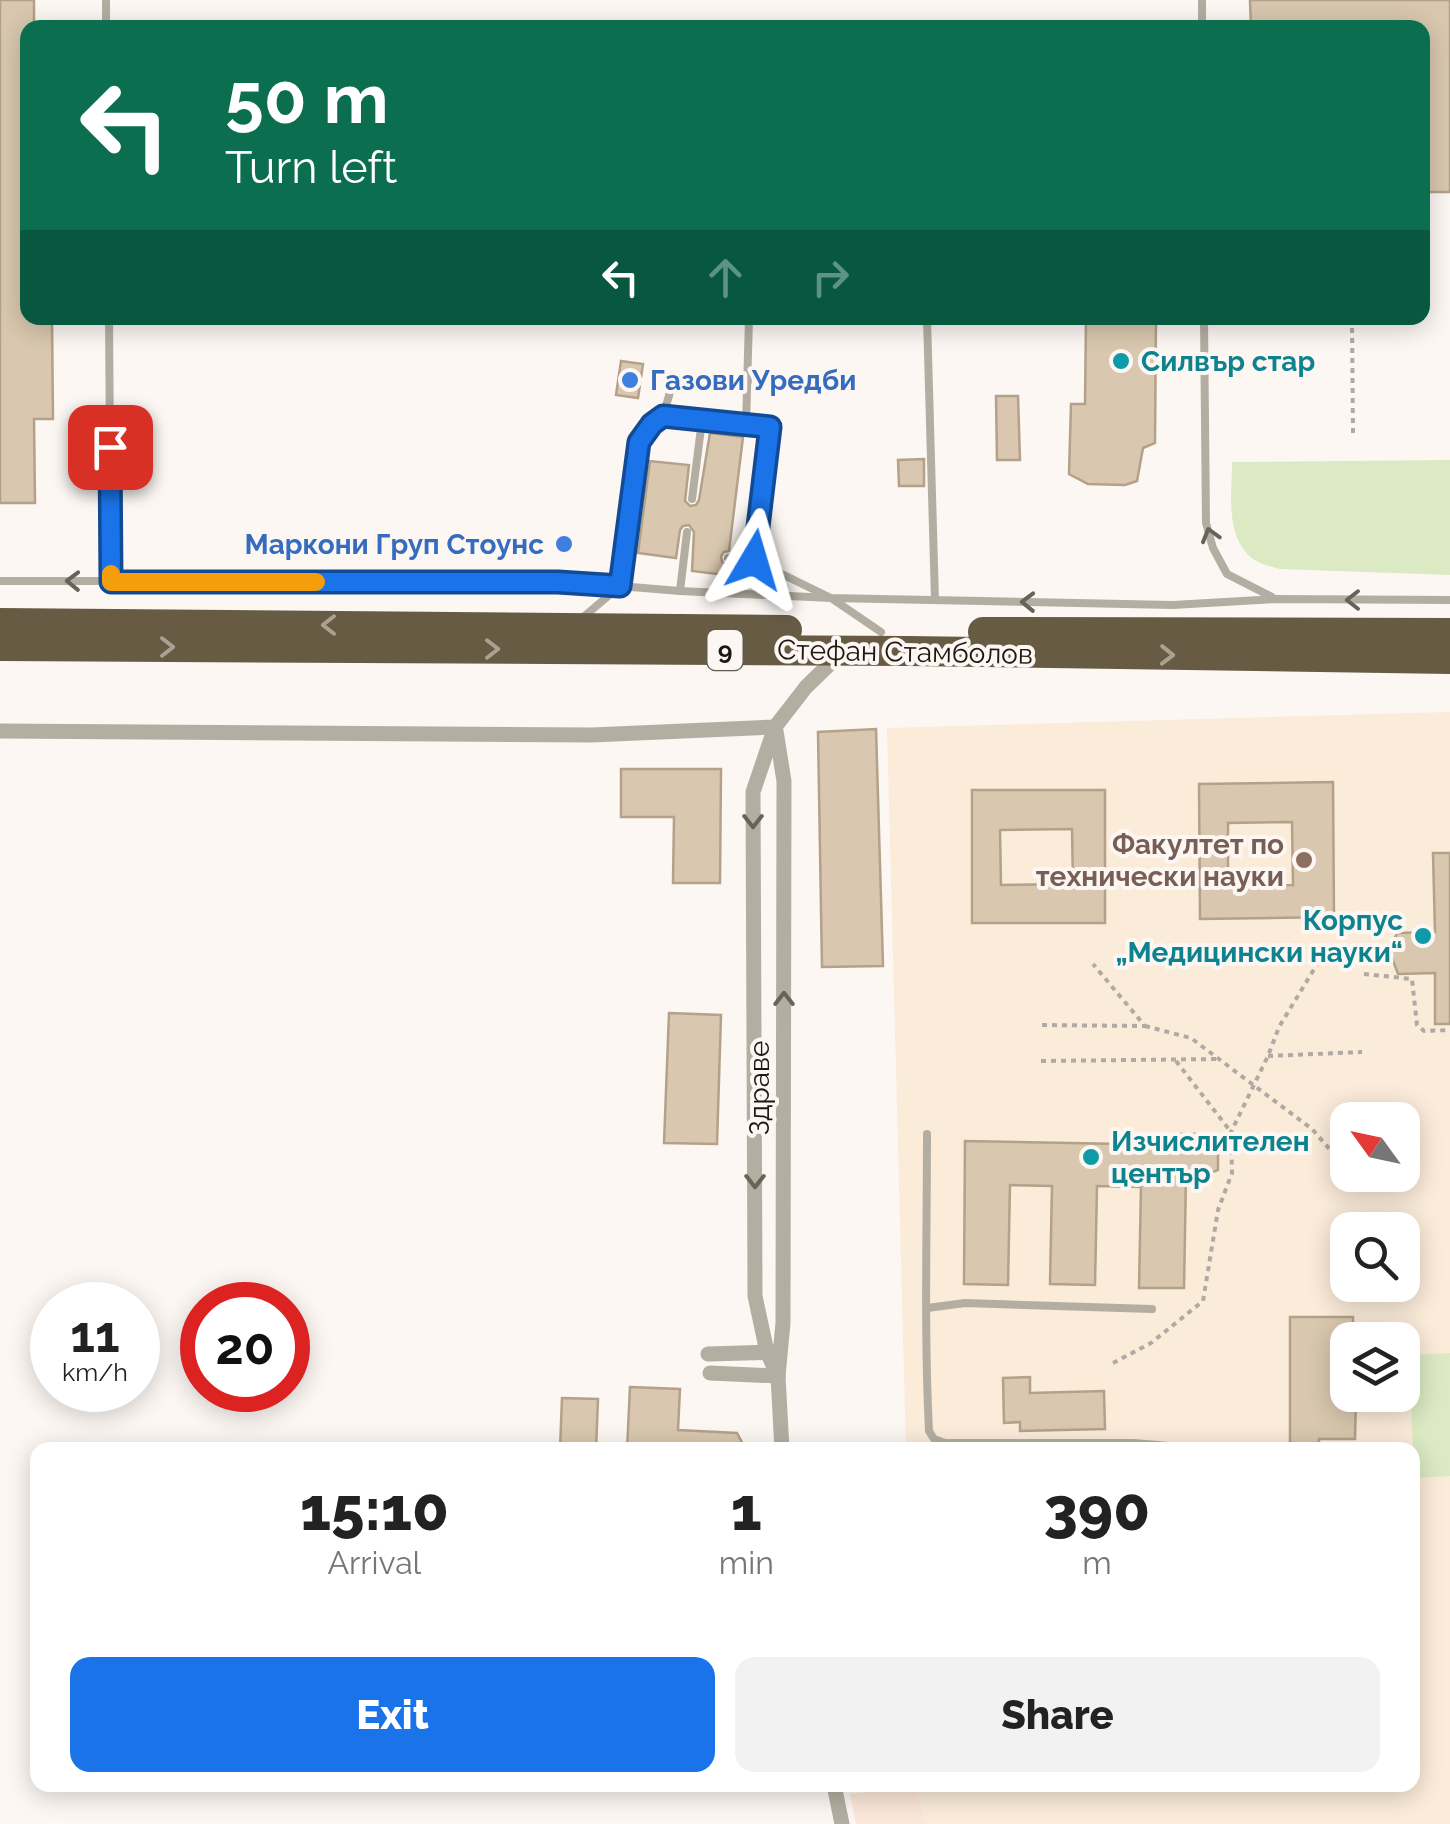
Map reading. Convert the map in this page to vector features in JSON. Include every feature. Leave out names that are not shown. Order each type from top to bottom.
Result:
[{"type":"highway","name":"Стефан Стамболов","points":[[0,623],[881,632],[1450,632]]},
{"type":"highway","name":"Стефан Стамболов","points":[[0,646],[1450,659]]},
{"type":"street","points":[[782,1442],[774,1352],[755,1296],[753,792],[775,727],[806,687],[843,651]]},
{"type":"street","points":[[0,730],[592,734],[775,727]]},
{"type":"street","name":"Здраве","points":[[774,1352],[784,1323],[784,781],[775,727]]},
{"type":"street","points":[[708,1354],[774,1352]]},
{"type":"street","points":[[710,1373],[778,1376]]},
{"type":"street","points":[[835,1792],[842,1824]]},
{"type":"lane","points":[[109,325],[111,582]]},
{"type":"lane","points":[[746,425],[749,325]]},
{"type":"lane","points":[[927,325],[935,600]]},
{"type":"lane","points":[[1204,325],[1206,524],[1213,548],[1228,574],[1276,599]]},
{"type":"lane","points":[[572,626],[620,586],[639,442],[663,416],[670,389],[681,378],[748,381]]},
{"type":"lane","points":[[663,416],[770,427],[754,560]]},
{"type":"lane","points":[[692,499],[702,420]]},
{"type":"lane","points":[[680,591],[690,553],[688,532]]},
{"type":"lane","points":[[728,558],[754,560],[831,598],[881,632]]},
{"type":"lane","points":[[0,581],[558,582],[831,598],[1173,605],[1276,599],[1450,600]]},
{"type":"lane","points":[[926,1134],[924,1343],[928,1430],[943,1442]]},
{"type":"lane","points":[[927,1308],[965,1302],[1152,1309]]},
{"type":"path","points":[[1352,325],[1353,434]]},
{"type":"path","points":[[1113,1363],[1151,1343],[1203,1300],[1218,1210],[1232,1173],[1231,1132],[1278,1027],[1319,960]]},
{"type":"path","points":[[1093,964],[1145,1026]]},
{"type":"path","points":[[1364,974],[1412,979],[1417,1025],[1424,1031],[1450,1030]]},
{"type":"path","points":[[1042,1026],[1145,1026],[1191,1038],[1312,1129],[1330,1149]]},
{"type":"path","points":[[1268,1056],[1362,1052]]},
{"type":"path","points":[[1041,1061],[1218,1059]]},
{"type":"path","points":[[1175,1060],[1231,1132]]},
{"type":"shaded area","points":[[1450,712],[1450,1824],[926,1824],[917,1792],[1420,1792],[1420,1442],[906,1442],[887,728]]},
{"type":"shaded area","points":[[917,1792],[926,1824],[856,1824],[850,1794]]},
{"type":"green space","points":[[1450,460],[1450,575],[1280,569],[1256,561],[1246,552],[1234,529],[1232,462]]},
{"type":"green space","points":[[1450,1353],[1450,1476],[1420,1478],[1420,1442],[1413,1442],[1411,1412],[1420,1412],[1420,1354]]},
{"type":"building","points":[[0,0],[34,0],[34,20],[20,20],[20,325],[52,325],[53,419],[34,419],[35,503],[0,503]]},
{"type":"building","points":[[1250,0],[1450,0],[1450,192],[1430,192],[1430,20],[1251,20]]},
{"type":"building","name":"Силвър стар","points":[[1086,325],[1156,325],[1155,443],[1143,448],[1137,481],[1125,485],[1088,484],[1069,474],[1071,404],[1085,404]]},
{"type":"building","name":"Газови Уредби","points":[[621,361],[643,364],[638,398],[616,395]]},
{"type":"building","points":[[996,396],[1018,396],[1020,460],[997,460]]},
{"type":"building","points":[[710,433],[743,437],[729,551],[721,556],[727,565],[726,575],[692,571],[694,532],[689,525],[680,530],[676,558],[638,553],[650,461],[689,465],[685,501],[696,505]]},
{"type":"building","points":[[924,459],[924,486],[899,486],[898,460]]},
{"type":"building","points":[[876,729],[883,966],[822,967],[818,732]]},
{"type":"building","points":[[621,769],[721,769],[720,883],[673,883],[674,817],[621,817]]},
{"type":"building","points":[[1333,782],[1334,917],[1200,919],[1199,784]],"holes":[[[1292,822],[1293,885],[1228,886],[1228,823]]]},
{"type":"building","points":[[972,790],[1105,790],[1105,923],[972,923]],"holes":[[[1072,829],[1073,884],[1001,885],[1000,830]]]},
{"type":"building","name":"Корпус „Медицински науки“","points":[[1433,853],[1450,853],[1450,1024],[1435,1024],[1435,973],[1398,974],[1391,955],[1397,933],[1435,932]]},
{"type":"building","points":[[669,1013],[721,1015],[717,1144],[664,1143]]},
{"type":"building","points":[[1178,1134],[1207,1134],[1218,1143],[1218,1170],[1203,1176],[1186,1175],[1184,1288],[1139,1288],[1141,1187],[1097,1186],[1095,1285],[1050,1284],[1052,1186],[1010,1185],[1008,1285],[964,1284],[965,1141],[1178,1145]]},
{"type":"building","points":[[1290,1317],[1353,1317],[1353,1322],[1330,1322],[1330,1412],[1356,1412],[1355,1439],[1290,1442]]},
{"type":"building","points":[[1030,1377],[1030,1393],[1104,1391],[1105,1429],[1020,1431],[1020,1422],[1004,1423],[1003,1378]]},
{"type":"building","points":[[630,1387],[680,1389],[678,1430],[737,1433],[742,1442],[627,1442]]},
{"type":"building","points":[[562,1398],[598,1399],[596,1442],[560,1442]]},
{"type":"slow traffic","points":[[111,574],[111,582],[316,582]]},
{"type":"place","name":"Силвър стар","points":[[1121,361]]},
{"type":"place","name":"Газови Уредби","points":[[630,380]]},
{"type":"place","name":"Маркони Груп Стоунс","points":[[564,544]]},
{"type":"place","name":"Факултет по технически науки","points":[[1304,860]]},
{"type":"place","name":"Корпус „Медицински науки“","points":[[1423,936]]},
{"type":"place","name":"Изчислителен център","points":[[1091,1157]]},
{"type":"route","points":[[110,447],[111,582],[558,582],[620,586],[639,442],[652,424],[663,416],[770,427],[754,560]]}]
